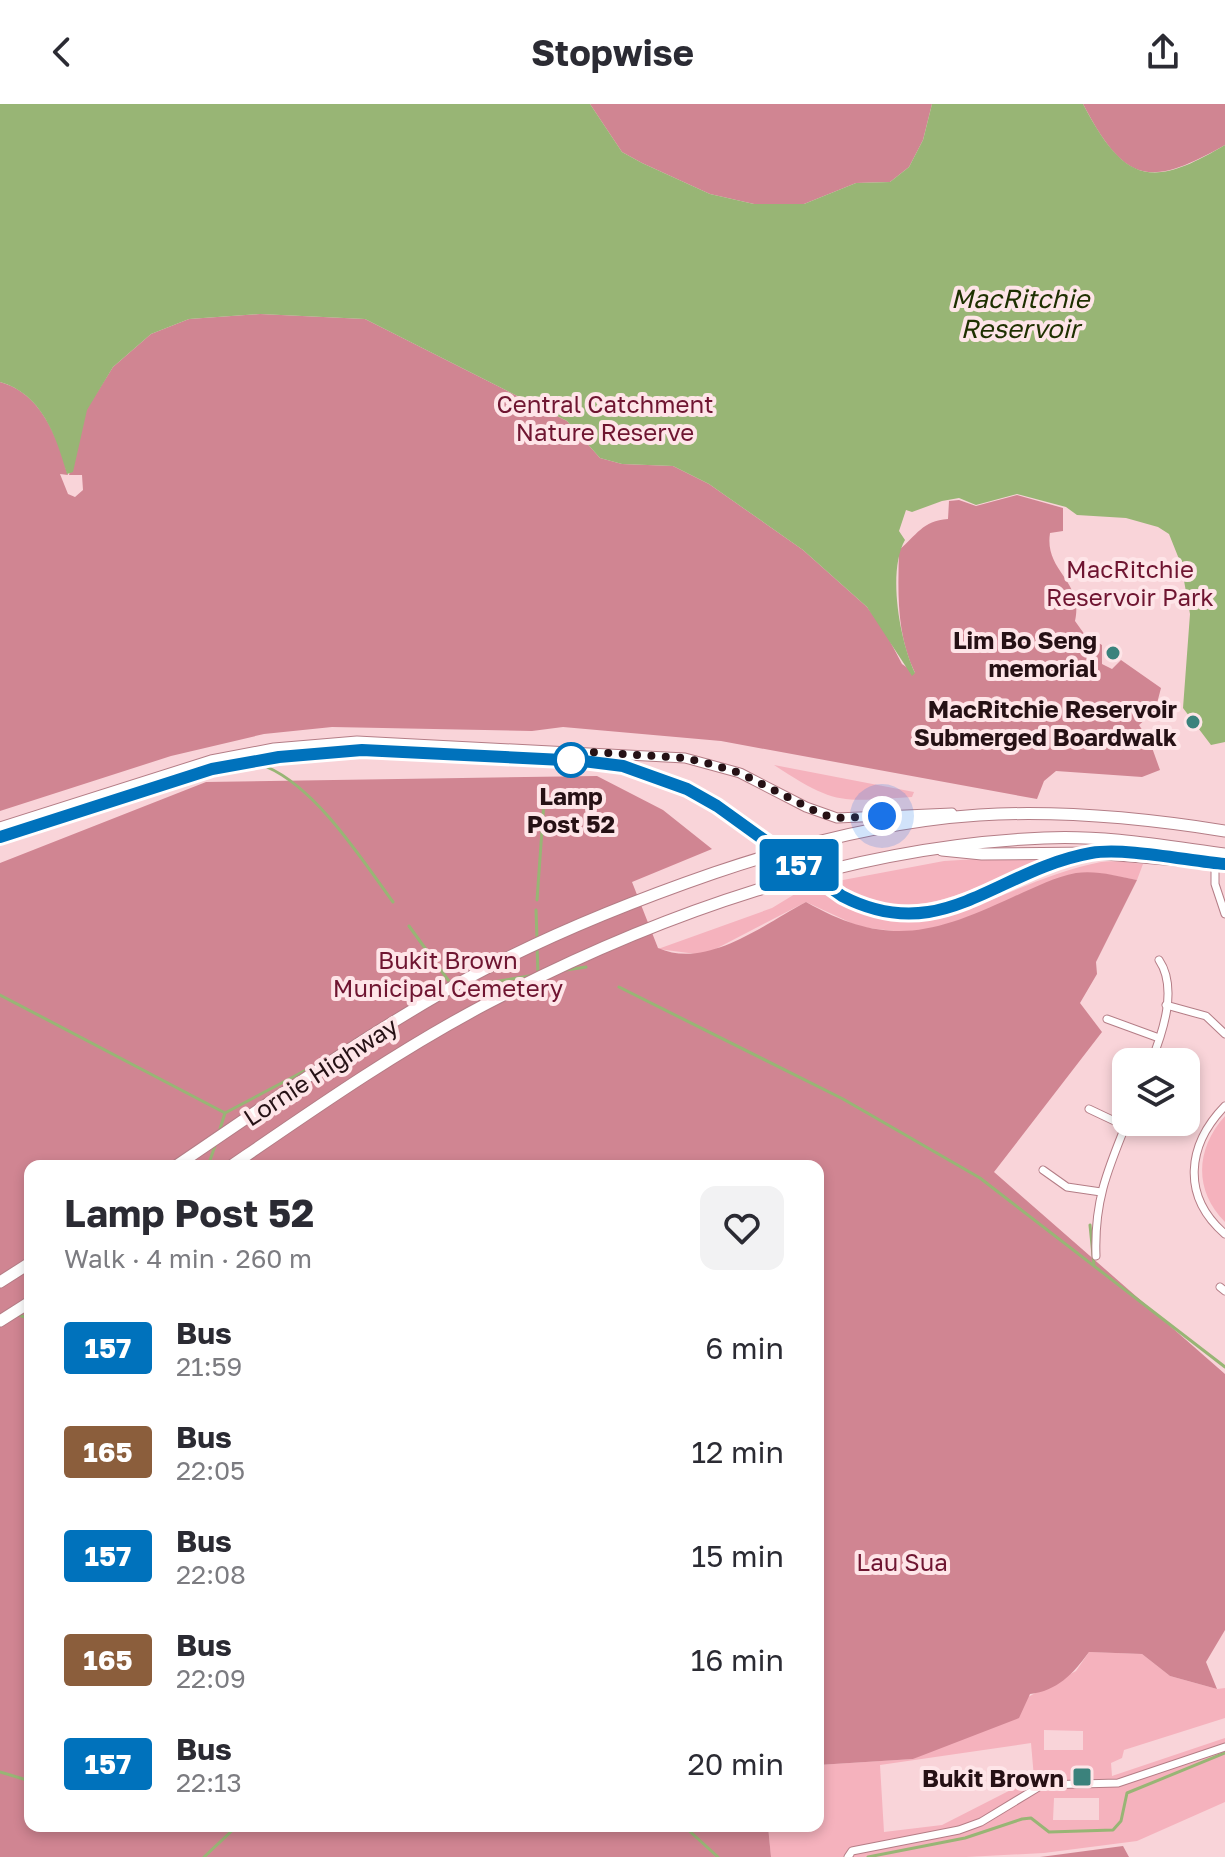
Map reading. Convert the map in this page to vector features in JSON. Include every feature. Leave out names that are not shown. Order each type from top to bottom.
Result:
[{"type":"main road","name":"Lornie Highway","points":[[185,1160],[326,1065],[469,978],[581,923],[658,892],[766,855],[872,829],[978,815],[1061,814],[1225,828]]},
{"type":"main road","name":"Lornie Highway","points":[[240,1160],[339,1093],[484,1005],[596,951],[673,921],[827,870],[933,849],[1046,838],[1102,839],[1225,854]]},
{"type":"main road","points":[[933,849],[982,854],[1094,853],[1220,864]]},
{"type":"main road","points":[[0,1282],[24,1267]]},
{"type":"main road","points":[[0,1321],[24,1306]]},
{"type":"street","points":[[0,837],[95,801],[235,755],[316,743],[403,742],[685,758],[740,773],[806,807],[837,818],[943,813],[978,815]]},
{"type":"street","points":[[0,827],[212,769],[322,752],[376,751],[583,761],[623,766],[667,781],[717,806],[754,832]]},
{"type":"street","points":[[842,896],[880,913],[925,915],[965,902],[1036,869],[1094,853]]},
{"type":"street","points":[[1220,864],[1215,884],[1225,914]]},
{"type":"street","points":[[1156,1048],[1166,1005],[1167,972],[1159,960]]},
{"type":"street","points":[[1166,1005],[1206,1016],[1225,1034]]},
{"type":"street","points":[[1107,1019],[1159,1038]]},
{"type":"street","points":[[1225,1106],[1204,1130],[1195,1149],[1202,1207],[1225,1234]]},
{"type":"street","points":[[1089,1109],[1112,1118]]},
{"type":"street","points":[[1096,1256],[1095,1217],[1122,1136]]},
{"type":"street","points":[[1043,1170],[1067,1187],[1101,1192]]},
{"type":"street","points":[[848,1857],[852,1851],[959,1830],[981,1822],[1042,1785],[1118,1783],[1225,1747]]},
{"type":"shaded area","points":[[774,765],[914,792],[912,797],[869,800],[839,798],[811,788]]},
{"type":"shaded area","points":[[1056,854],[978,887],[928,903],[875,901],[846,890],[839,900],[875,914],[908,918],[940,915],[1101,862],[1143,864],[1137,880],[1098,873],[960,922],[911,933],[860,927],[806,902],[704,955],[658,949],[772,908],[800,891],[843,880],[944,861]]},
{"type":"shaded area","points":[[1225,1116],[1225,1222],[1207,1196],[1202,1169],[1208,1142]]},
{"type":"shaded area","points":[[1089,1652],[1142,1654],[1170,1676],[1217,1689],[1225,1688],[1225,1718],[1124,1750],[1122,1758],[1111,1763],[1112,1776],[1225,1738],[1225,1802],[1137,1841],[1044,1853],[966,1857],[771,1857],[769,1832],[824,1832],[824,1765],[913,1759],[1076,1671]],"holes":[[[1044,1730],[1083,1731],[1083,1750],[1044,1750]],[[1031,1743],[1034,1778],[942,1825],[884,1832],[880,1765]],[[1054,1798],[1099,1798],[1099,1820],[1053,1820]]]},
{"type":"green space","points":[[590,104],[932,104],[923,140],[909,167],[890,182],[856,183],[804,204],[754,204],[710,194],[622,152]]},
{"type":"green space","points":[[1083,104],[1225,104],[1225,145],[1177,168],[1158,172],[1141,171],[1112,150]]},
{"type":"green space","points":[[260,314],[365,319],[567,421],[600,458],[622,464],[673,466],[709,484],[803,550],[867,607],[883,628],[902,664],[915,673],[901,628],[899,550],[926,526],[948,519],[949,501],[959,500],[976,506],[1017,495],[1063,508],[1063,531],[1050,533],[1050,546],[1074,595],[1075,621],[1085,635],[1102,645],[1102,664],[1112,669],[1121,660],[1161,688],[1155,711],[1139,725],[1150,742],[1160,770],[1142,777],[1056,771],[1044,781],[1037,799],[721,741],[563,727],[532,731],[332,727],[264,734],[171,756],[0,811],[0,382],[22,392],[45,418],[61,451],[68,475],[60,474],[68,494],[75,497],[83,490],[82,475],[69,475],[86,410],[113,367],[151,334],[189,319]]},
{"type":"green space","name":"Bukit Brown Municipal Cemetery","points":[[597,776],[663,810],[712,849],[632,882],[658,948],[677,953],[696,953],[735,942],[806,902],[861,926],[910,931],[958,920],[1044,883],[1076,873],[1091,872],[1137,880],[1096,962],[1097,974],[1080,1003],[1102,1032],[994,1172],[1225,1374],[1225,1630],[1206,1662],[1217,1689],[1170,1676],[1142,1654],[1089,1652],[1064,1680],[1030,1694],[1019,1718],[913,1759],[824,1765],[824,1160],[24,1160],[24,1832],[769,1832],[771,1857],[0,1857],[0,863],[206,782]]},
{"type":"green space","points":[[1123,1846],[1129,1857],[1040,1857],[1048,1856]]},
{"type":"water","name":"MacRitchie Reservoir","points":[[0,104],[590,104],[622,152],[710,194],[754,204],[804,204],[856,183],[890,182],[909,167],[923,140],[932,104],[1083,104],[1112,150],[1141,171],[1177,169],[1225,145],[1225,742],[1211,745],[1183,708],[1190,614],[1181,564],[1169,534],[1158,527],[1126,518],[1077,515],[1066,507],[1017,494],[976,505],[959,498],[912,512],[906,510],[899,531],[905,540],[896,588],[900,625],[915,673],[912,676],[867,607],[803,550],[709,484],[673,466],[622,464],[600,458],[567,421],[365,319],[260,314],[189,319],[151,334],[113,367],[87,410],[73,472],[67,474],[52,431],[37,406],[27,396],[0,382]]},
{"type":"waterway","points":[[267,767],[303,791],[337,826],[393,902]]},
{"type":"waterway","points":[[537,900],[545,788]]},
{"type":"waterway","points":[[536,910],[537,938]]},
{"type":"waterway","points":[[409,926],[451,984]]},
{"type":"waterway","points":[[537,946],[538,974]]},
{"type":"waterway","points":[[566,970],[586,967]]},
{"type":"waterway","points":[[463,987],[535,975]]},
{"type":"waterway","points":[[619,987],[843,1099],[980,1178],[1225,1367]]},
{"type":"waterway","points":[[0,995],[225,1113]]},
{"type":"waterway","points":[[219,1132],[225,1113],[310,1068]]},
{"type":"waterway","points":[[210,1160],[216,1143]]},
{"type":"waterway","points":[[1090,1225],[1094,1265]]},
{"type":"waterway","points":[[19,1315],[24,1317]]},
{"type":"waterway","points":[[868,1857],[965,1838],[1031,1818],[1049,1832],[1113,1830],[1121,1821],[1127,1793],[1225,1753]]},
{"type":"waterway","points":[[0,1772],[24,1779]]},
{"type":"waterway","points":[[204,1857],[231,1832]]},
{"type":"waterway","points":[[691,1832],[718,1857]]},
{"type":"tunnel","points":[[754,832],[842,896]]},
{"type":"bus line","name":"157","points":[[0,837],[212,769],[279,757],[362,750],[603,762],[623,766],[687,789],[717,806],[842,896],[863,907],[894,915],[939,912],[1036,869],[1094,853],[1225,864]]},
{"type":"place","name":"Lim Bo Seng memorial","points":[[1113,653]]},
{"type":"place","name":"MacRitchie Reservoir Submerged Boardwalk","points":[[1193,722]]},
{"type":"place","name":"Lamp Post 52","points":[[571,760]]},
{"type":"place","name":"Bukit Brown","points":[[1082,1777]]},
{"type":"route","points":[[571,760],[575,751],[685,758],[740,773],[821,814],[837,818],[882,816]]},
{"type":"park label","name":"Central Catchment Nature Reserve","points":[[605,417]]},
{"type":"park label","name":"MacRitchie Reservoir Park","points":[[1130,582]]},
{"type":"park label","name":"Lau Sua","points":[[902,1561]]}]
